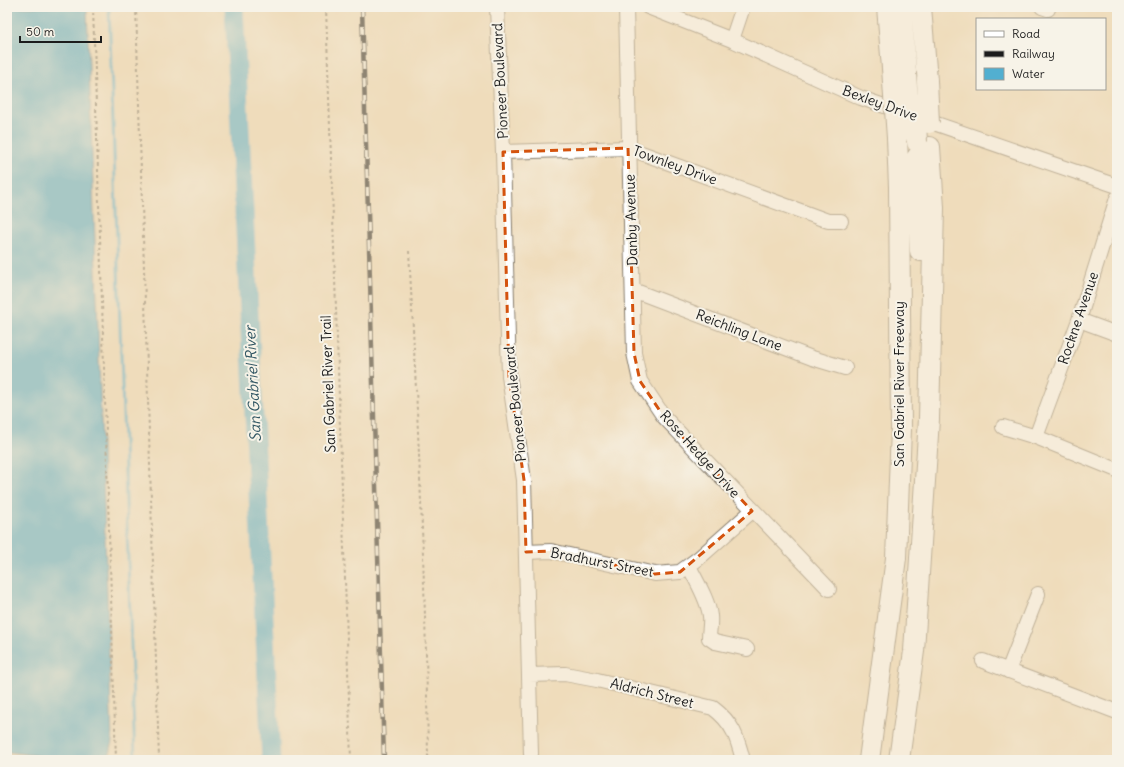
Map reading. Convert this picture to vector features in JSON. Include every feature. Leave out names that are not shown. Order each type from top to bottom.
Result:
[{"type":"highway","name":"San Gabriel River Freeway","points":[[869,760],[896,558],[901,430],[899,187],[913,142],[910,75],[887,7]]},
{"type":"highway","points":[[901,7],[910,75]]},
{"type":"highway","points":[[908,7],[910,75]]},
{"type":"highway","name":"San Gabriel River Freeway","points":[[899,760],[914,651],[929,419],[934,208],[913,142],[910,75],[921,7]]},
{"type":"street","name":"Pioneer Boulevard","points":[[497,7],[503,152],[509,376],[524,480],[531,754]]},
{"type":"street","name":"Danby Avenue","points":[[626,7],[628,148],[633,290]]},
{"type":"street","name":"Bexley Drive","points":[[648,7],[732,40],[860,98],[1117,186]]},
{"type":"street","points":[[732,40],[743,7]]},
{"type":"street","name":"Townley Drive","points":[[503,152],[628,148],[828,221],[841,221]]},
{"type":"street","name":"Rockne Avenue","points":[[1036,437],[1079,320],[1117,198]]},
{"type":"street","name":"Reichling Lane","points":[[633,290],[812,358],[845,368]]},
{"type":"street","name":"Rose Hedge Drive","points":[[633,290],[634,353],[640,381],[664,417],[829,589]]},
{"type":"street","points":[[1079,320],[1117,334]]},
{"type":"street","points":[[1003,427],[1036,437],[1117,470]]},
{"type":"street","name":"Bradhurst Street","points":[[526,552],[550,551],[655,574],[680,572],[752,510]]},
{"type":"street","points":[[688,566],[702,593],[710,617],[708,630],[709,638],[715,642],[746,649]]},
{"type":"street","points":[[1008,671],[1038,594]]},
{"type":"street","points":[[983,661],[1117,712]]},
{"type":"street","name":"Aldrich Street","points":[[529,675],[565,674],[597,680],[713,708],[725,716],[734,730],[743,760]]},
{"type":"path","points":[[93,7],[116,760]]},
{"type":"path","points":[[136,7],[159,760]]},
{"type":"path","name":"San Gabriel River Trail","points":[[326,7],[351,760]]},
{"type":"path","points":[[409,251],[421,479],[427,670],[428,760]]},
{"type":"highlighted area","points":[[628,148],[634,353],[640,381],[664,417],[752,511],[680,572],[655,574],[551,551],[526,552],[524,480],[509,376],[503,152]]},
{"type":"water","points":[[7,7],[87,7],[112,741],[111,751],[108,756],[102,759],[91,760],[60,758],[7,752]]},
{"type":"waterway","points":[[109,7],[135,760]]},
{"type":"waterway","name":"San Gabriel River","points":[[234,7],[271,760]]},
{"type":"railway","points":[[362,7],[384,760]]}]
